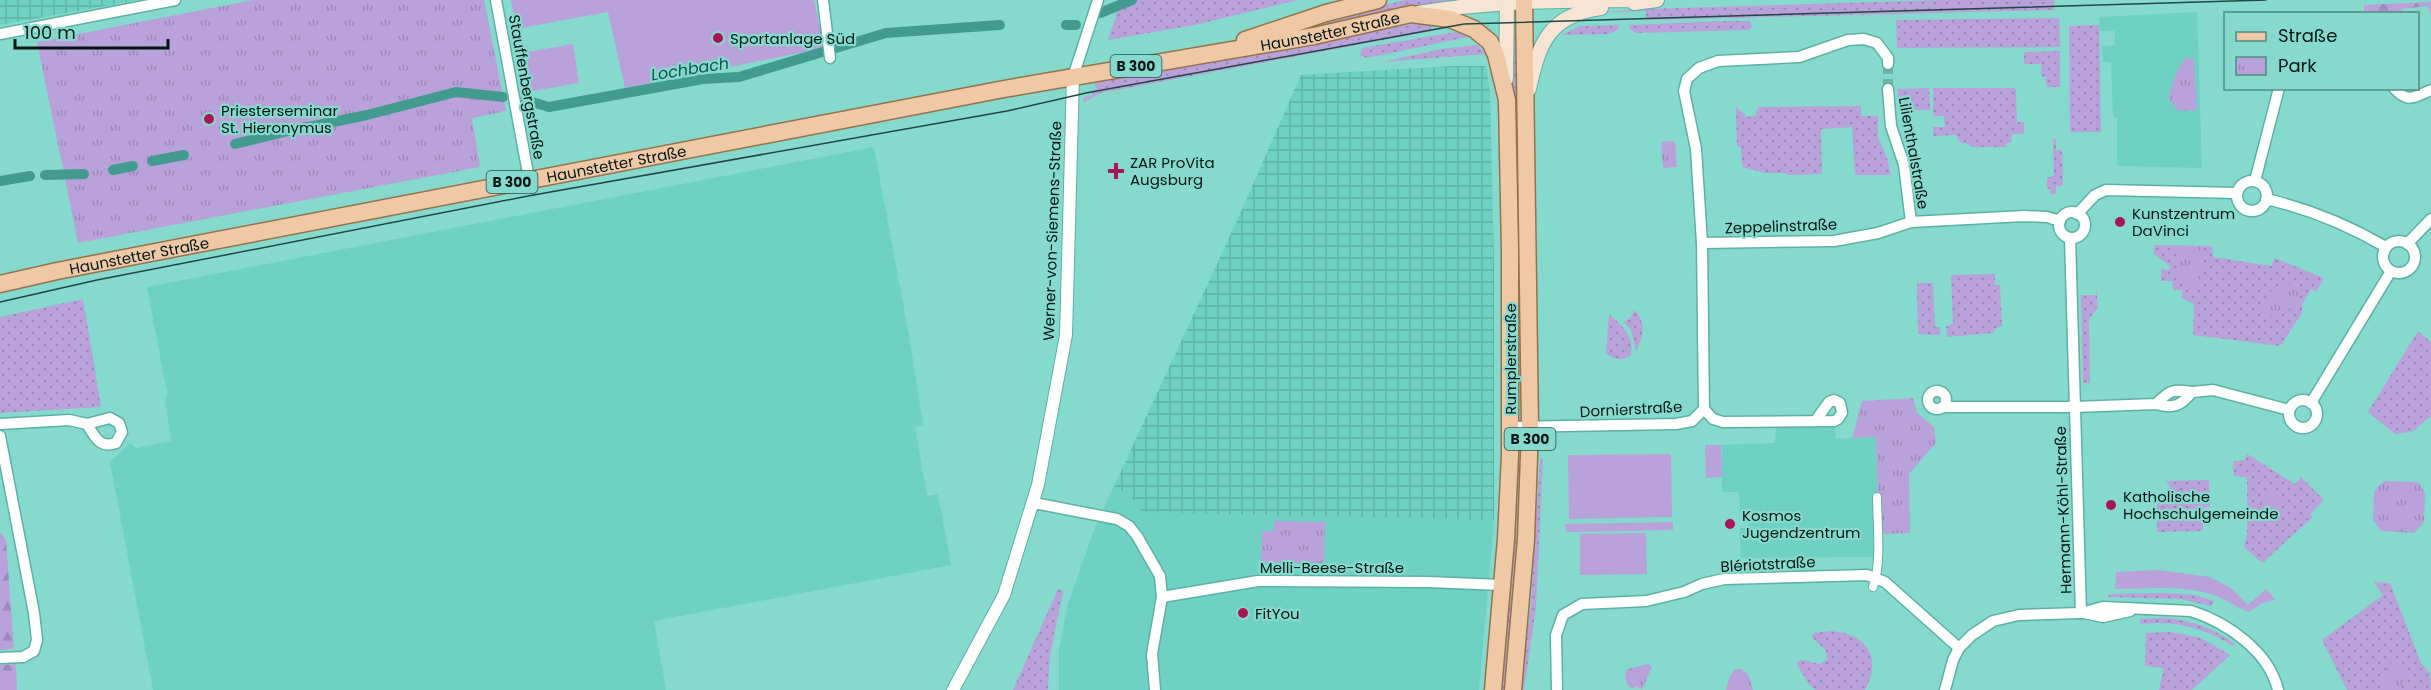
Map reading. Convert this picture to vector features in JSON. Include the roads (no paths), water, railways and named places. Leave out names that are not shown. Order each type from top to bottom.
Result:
[{"type":"main road","name":"Haunstetter Straße","points":[[1199,56],[1326,13],[1378,0]]},
{"type":"main road","name":"Haunstetter Straße","points":[[0,284],[529,179],[1073,77],[1314,36],[1454,5],[1507,1],[1641,0]]},
{"type":"main road","name":"Rumplerstraße","points":[[1525,111],[1537,54],[1548,34],[1557,26],[1583,10],[1657,0]]},
{"type":"main road","name":"Rumplerstraße","points":[[1493,690],[1502,585],[1510,427],[1507,1]]},
{"type":"main road","name":"Rumplerstraße","points":[[1513,690],[1526,539],[1530,428],[1525,1]]},
{"type":"main road","name":"Rumplerstraße","points":[[1411,14],[1450,19],[1464,24],[1490,42],[1496,54],[1507,100]]},
{"type":"street","points":[[0,34],[175,0]]},
{"type":"street","name":"Stauffenbergstraße","points":[[496,0],[529,179]]},
{"type":"street","points":[[823,0],[830,54]]},
{"type":"street","points":[[1073,77],[1098,0]]},
{"type":"street","points":[[1704,409],[1702,243],[1696,149],[1684,91],[1691,74],[1699,68],[1718,61],[1798,57],[1856,39],[1877,43],[1888,58],[1888,64]]},
{"type":"street","name":"Werner-von-Siemens-Straße","points":[[953,690],[1004,595],[1034,503],[1066,336],[1073,77]]},
{"type":"street","name":"Lilienthalstraße","points":[[1888,89],[1891,126],[1904,165],[1911,222]]},
{"type":"street","points":[[2255,181],[2278,90]]},
{"type":"street","points":[[2396,90],[2403,98],[2409,99],[2431,90]]},
{"type":"street","points":[[2255,181],[2263,186],[2266,199],[2261,208],[2251,211],[2238,204],[2237,193],[2241,185],[2255,181]]},
{"type":"street","points":[[2060,221],[2067,214],[2077,214],[2095,195],[2106,190],[2237,193]]},
{"type":"street","points":[[2266,199],[2301,207],[2334,219],[2386,247]]},
{"type":"street","name":"Hermann-Köhl-Straße","points":[[2070,238],[2080,235],[2084,229],[2084,222],[2077,214]]},
{"type":"street","name":"Zeppelinstraße","points":[[1702,243],[1834,241],[1878,233],[1911,222],[2024,216],[2047,217],[2060,221]]},
{"type":"street","points":[[2407,244],[2431,219]]},
{"type":"street","name":"Hermann-Köhl-Straße","points":[[2060,221],[2061,231],[2070,238]]},
{"type":"street","name":"Hermann-Köhl-Straße","points":[[2070,238],[2081,613]]},
{"type":"street","points":[[2394,242],[2407,244],[2414,252],[2412,265],[2405,272],[2391,271],[2383,257],[2386,247],[2394,242]]},
{"type":"street","points":[[2312,403],[2391,271]]},
{"type":"street","points":[[2074,407],[2156,404],[2169,408],[2183,403],[2192,392],[2213,390],[2289,410]]},
{"type":"street","points":[[2289,410],[2298,400],[2312,403]]},
{"type":"street","points":[[2289,410],[2292,424],[2305,429],[2312,425],[2317,416],[2312,403]]},
{"type":"street","name":"Hermann-Köhl-Straße","points":[[1943,407],[2074,407]]},
{"type":"street","name":"Dornierstraße","points":[[1510,427],[1676,424],[1692,421],[1704,409],[1713,419],[1723,423],[1816,420]]},
{"type":"street","points":[[0,424],[69,420],[87,424]]},
{"type":"street","points":[[0,436],[37,640],[34,651],[23,657],[0,658]]},
{"type":"street","points":[[1877,497],[1874,582],[1885,582],[1959,648]]},
{"type":"street","points":[[1034,503],[1117,519],[1129,526],[1156,567],[1160,576],[1162,597],[1152,654],[1155,690]]},
{"type":"street","name":"Blériotstraße","points":[[1557,690],[1556,635],[1563,615],[1582,604],[1646,601],[1724,579],[1867,575],[1874,582]]},
{"type":"street","name":"Melli-Beese-Straße","points":[[1162,597],[1258,581],[1502,585]]},
{"type":"street","points":[[1945,690],[1953,660],[1959,648],[1972,635],[1993,621],[2019,615],[2081,613],[2103,617],[2134,610],[2191,611],[2218,621],[2246,642],[2260,657],[2278,690]]},
{"type":"waterway","name":"Lochbach","points":[[1100,13],[1132,0]]},
{"type":"waterway","name":"Lochbach","points":[[525,100],[549,107],[703,79],[739,77],[886,33],[1000,25]]},
{"type":"waterway","name":"Lochbach","points":[[1066,25],[1076,25]]},
{"type":"waterway","name":"Lochbach","points":[[309,127],[456,92],[503,97]]},
{"type":"waterway","name":"Lochbach","points":[[235,144],[305,127]]},
{"type":"waterway","name":"Lochbach","points":[[152,161],[184,155]]},
{"type":"waterway","name":"Lochbach","points":[[113,170],[133,166]]},
{"type":"waterway","name":"Lochbach","points":[[45,175],[84,174]]},
{"type":"waterway","name":"Lochbach","points":[[0,181],[30,176]]},
{"type":"tunnel","points":[[1888,64],[1888,89]]},
{"type":"tram line","points":[[0,302],[97,280],[528,196],[1007,111],[1086,93],[1464,24],[2266,0]]},
{"type":"place","name":"Sportanlage Süd","points":[[718,38]]},
{"type":"place","name":"Priesterseminar St. Hieronymus","points":[[209,119]]},
{"type":"place","name":"ZAR ProVita Augsburg","points":[[1116,171]]},
{"type":"place","name":"Kunstzentrum DaVinci","points":[[2120,222]]},
{"type":"place","name":"Katholische Hochschulgemeinde","points":[[2111,505]]},
{"type":"place","name":"Kosmos Jugendzentrum","points":[[1730,524]]},
{"type":"place","name":"FitYou","points":[[1243,613]]}]
